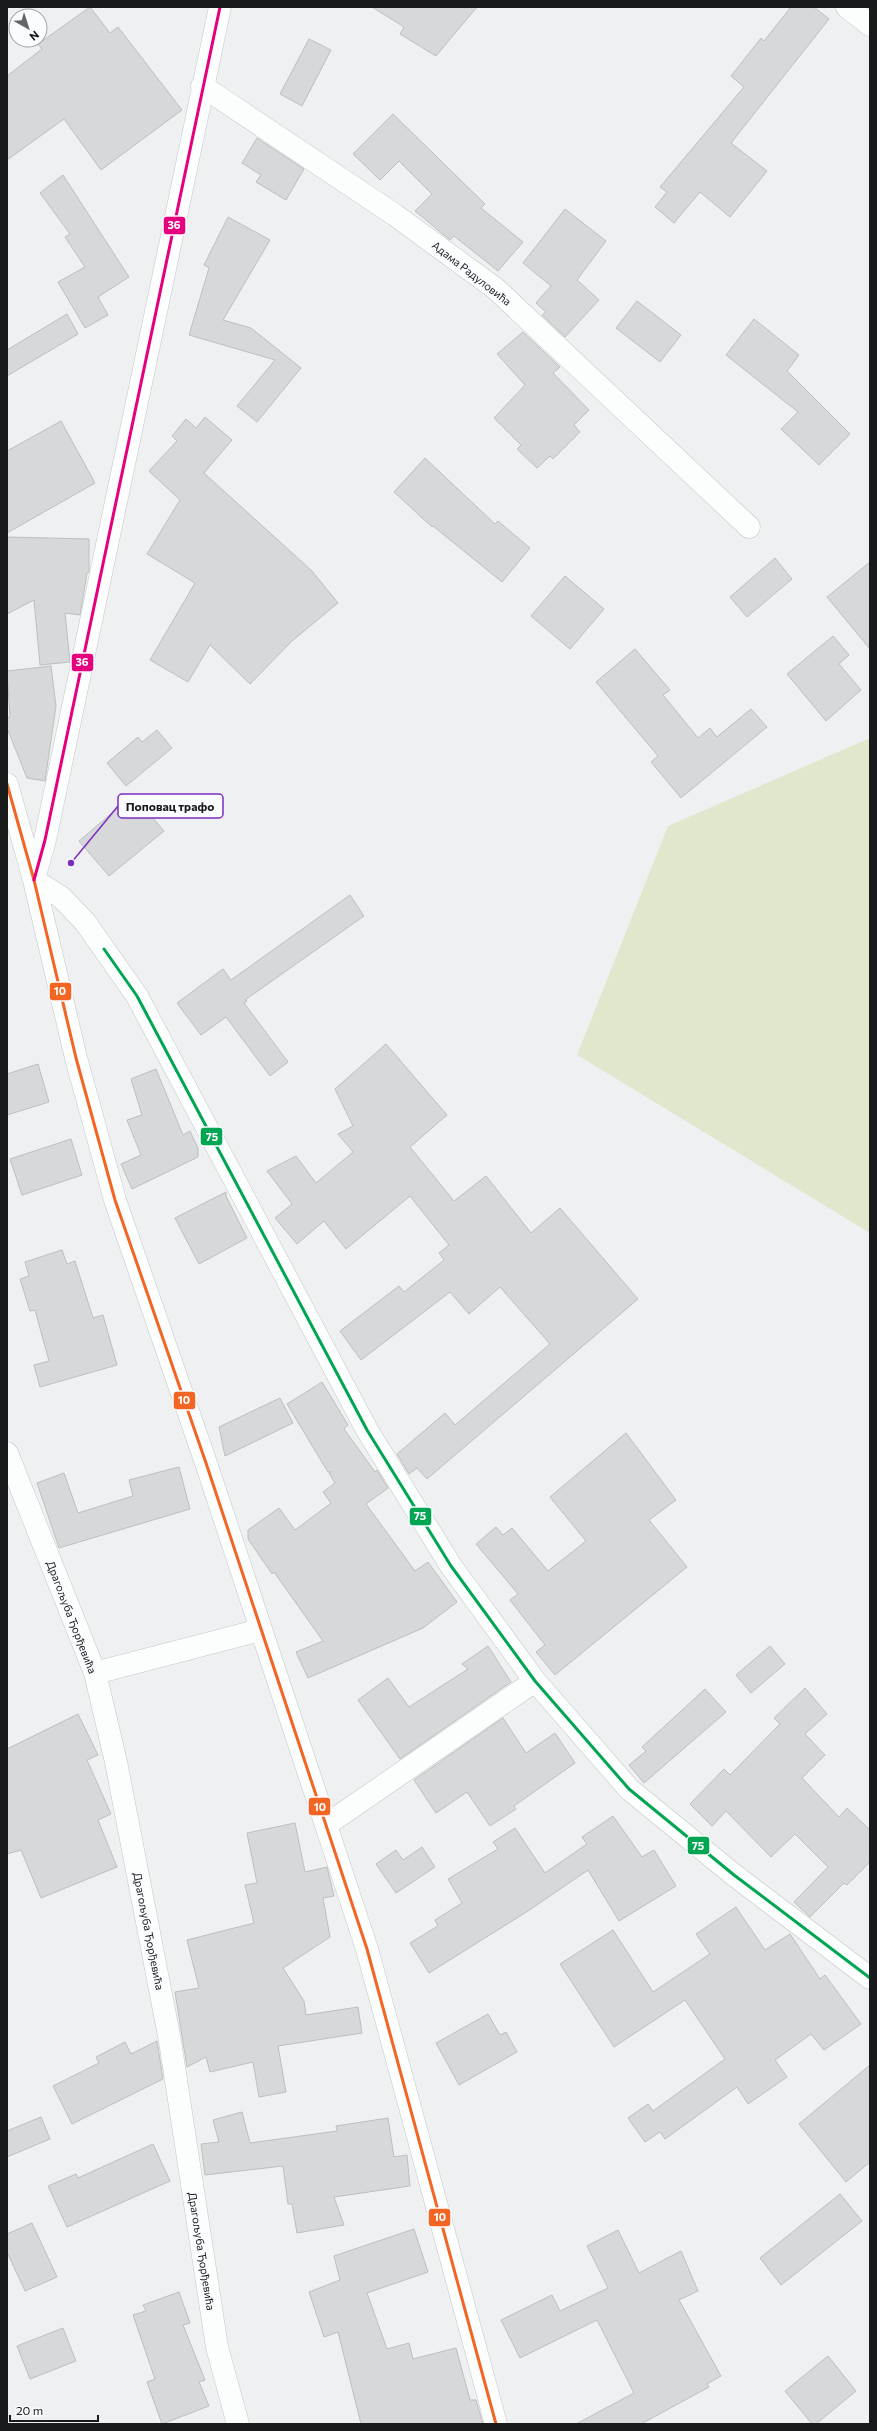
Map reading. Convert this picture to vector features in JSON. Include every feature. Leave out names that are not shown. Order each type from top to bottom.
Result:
[{"type":"street","points":[[34,880],[45,840],[202,86],[220,7]]},
{"type":"street","points":[[847,7],[870,25]]},
{"type":"street","name":"Адама Радуловића","points":[[202,86],[395,215],[496,289],[749,527]]},
{"type":"street","points":[[7,784],[34,880],[76,1058],[115,1200],[206,1462],[260,1630],[367,1949],[496,2424]]},
{"type":"street","points":[[34,880],[61,897],[85,922],[137,996],[367,1430],[451,1566],[535,1681],[629,1789],[734,1876],[870,1978]]},
{"type":"street","name":"Драгољуба Ђорђевића","points":[[7,1453],[95,1673],[116,1762],[170,2041],[217,2346],[238,2424]]},
{"type":"street","points":[[95,1673],[260,1630]]},
{"type":"street","points":[[326,1825],[535,1681]]},
{"type":"green space","points":[[870,738],[870,1233],[577,1055],[668,826]]},
{"type":"building","points":[[90,7],[110,33],[118,27],[182,110],[101,170],[64,119],[7,160],[7,76],[42,49],[41,48],[48,48],[48,37]]},
{"type":"building","points":[[372,7],[477,7],[436,56],[400,34],[404,27]]},
{"type":"building","points":[[791,7],[814,7],[829,19],[731,143],[767,171],[730,217],[700,192],[674,223],[655,207],[667,192],[660,187],[744,87],[731,76],[761,38],[764,41]]},
{"type":"building","points":[[309,39],[331,50],[302,106],[280,94]]},
{"type":"building","points":[[393,114],[485,204],[481,208],[523,242],[498,271],[454,236],[450,240],[415,211],[432,194],[399,161],[380,180],[353,154]]},
{"type":"building","points":[[257,138],[304,169],[286,200],[256,182],[261,175],[242,163]]},
{"type":"building","points":[[63,175],[129,277],[98,297],[108,315],[85,328],[58,282],[85,267],[65,237],[70,234],[40,193]]},
{"type":"building","points":[[565,209],[606,241],[577,280],[599,300],[565,337],[542,315],[546,312],[536,303],[551,286],[523,263]]},
{"type":"building","points":[[228,217],[270,240],[223,320],[251,328],[301,368],[257,422],[237,406],[275,360],[189,335],[209,268],[204,265]]},
{"type":"building","points":[[637,301],[681,335],[660,362],[616,328]]},
{"type":"building","points":[[67,314],[78,334],[7,376],[7,350]]},
{"type":"building","points":[[754,319],[799,355],[787,371],[850,434],[819,465],[781,429],[798,412],[726,355]]},
{"type":"building","points":[[523,332],[560,367],[553,373],[589,410],[574,425],[580,432],[553,459],[550,456],[537,468],[517,449],[521,445],[494,418],[525,385],[497,354]]},
{"type":"building","points":[[205,417],[232,440],[204,473],[312,571],[338,603],[292,641],[250,684],[210,645],[188,682],[150,660],[195,583],[147,554],[180,500],[149,471],[177,441],[172,436],[186,419],[196,428]]},
{"type":"building","points":[[61,421],[95,483],[7,533],[7,451]]},
{"type":"building","points":[[425,458],[495,524],[498,521],[530,548],[502,582],[433,526],[432,527],[394,492]]},
{"type":"building","points":[[7,537],[89,539],[89,572],[87,573],[80,615],[65,613],[70,662],[40,665],[34,600],[7,614]]},
{"type":"building","points":[[775,558],[792,579],[747,617],[730,597]]},
{"type":"building","points":[[870,562],[870,649],[827,597]]},
{"type":"building","points":[[565,576],[604,609],[570,649],[531,616]]},
{"type":"building","points":[[833,636],[849,655],[839,664],[861,690],[826,721],[787,674]]},
{"type":"building","points":[[635,649],[670,690],[663,695],[698,738],[710,728],[717,737],[751,709],[767,727],[681,798],[651,762],[658,756],[596,682]]},
{"type":"building","points":[[51,666],[56,706],[45,781],[27,778],[7,728],[7,718],[10,717],[7,671]]},
{"type":"building","points":[[157,730],[172,748],[126,786],[107,763],[138,737],[142,742]]},
{"type":"building","points":[[133,795],[164,831],[109,876],[79,841]]},
{"type":"building","points":[[350,895],[364,916],[245,1000],[247,1001],[244,1003],[288,1062],[270,1076],[226,1017],[201,1035],[177,1003],[223,969],[231,980]]},
{"type":"building","points":[[386,1044],[447,1115],[410,1147],[454,1201],[486,1176],[531,1233],[560,1208],[638,1299],[427,1479],[417,1468],[409,1474],[397,1454],[445,1413],[455,1425],[550,1344],[500,1287],[469,1314],[450,1292],[361,1360],[340,1331],[399,1286],[404,1292],[444,1260],[439,1253],[449,1245],[410,1196],[346,1249],[324,1221],[297,1244],[275,1218],[292,1204],[267,1171],[296,1156],[316,1183],[353,1152],[338,1134],[353,1126],[335,1089]]},
{"type":"building","points":[[38,1064],[49,1102],[7,1115],[7,1074]]},
{"type":"building","points":[[156,1069],[183,1135],[190,1131],[198,1148],[198,1157],[132,1189],[121,1164],[141,1155],[127,1120],[142,1115],[131,1079]]},
{"type":"building","points":[[71,1139],[82,1175],[22,1195],[10,1159]]},
{"type":"building","points":[[226,1192],[226,1196],[247,1238],[199,1264],[175,1218]]},
{"type":"building","points":[[62,1250],[67,1264],[75,1261],[93,1318],[103,1315],[117,1365],[40,1387],[34,1365],[49,1361],[35,1310],[30,1311],[20,1279],[29,1276],[25,1262]]},
{"type":"building","points":[[322,1382],[348,1425],[344,1429],[375,1472],[377,1470],[388,1488],[366,1504],[415,1571],[428,1562],[457,1602],[423,1628],[308,1678],[296,1652],[323,1641],[274,1572],[272,1574],[248,1539],[248,1530],[279,1508],[295,1530],[331,1503],[323,1492],[335,1483],[329,1473],[331,1472],[328,1472],[287,1404]]},
{"type":"building","points":[[280,1398],[293,1423],[225,1456],[219,1427]]},
{"type":"building","points":[[626,1433],[676,1500],[649,1520],[687,1567],[555,1675],[536,1652],[545,1645],[510,1600],[518,1594],[476,1544],[496,1527],[503,1535],[512,1528],[548,1571],[586,1541],[550,1497]]},
{"type":"building","points":[[179,1467],[190,1509],[59,1548],[37,1483],[64,1473],[78,1513],[133,1496],[129,1480]]},
{"type":"building","points":[[488,1646],[511,1682],[400,1759],[358,1700],[388,1678],[409,1707],[468,1669],[462,1664]]},
{"type":"building","points":[[770,1646],[785,1664],[751,1693],[736,1675]]},
{"type":"building","points":[[805,1688],[827,1714],[805,1734],[825,1755],[802,1778],[839,1817],[847,1808],[870,1830],[870,1862],[847,1885],[844,1883],[810,1917],[794,1902],[828,1867],[795,1834],[771,1857],[726,1811],[712,1826],[690,1804],[724,1769],[730,1775],[780,1724],[774,1718]]},
{"type":"building","points":[[705,1689],[726,1712],[644,1783],[629,1765],[646,1751],[642,1747]]},
{"type":"building","points":[[78,1714],[98,1755],[87,1760],[111,1814],[98,1820],[117,1867],[41,1898],[21,1850],[7,1854],[7,1749]]},
{"type":"building","points":[[503,1718],[526,1753],[555,1733],[575,1763],[514,1806],[516,1809],[490,1826],[467,1792],[436,1813],[414,1780]]},
{"type":"building","points":[[613,1816],[642,1857],[654,1850],[676,1886],[619,1921],[588,1870],[528,1911],[429,1973],[410,1943],[438,1926],[435,1920],[462,1903],[448,1879],[498,1849],[493,1842],[515,1828],[545,1873],[587,1844],[582,1837]]},
{"type":"building","points":[[295,1823],[305,1872],[327,1867],[334,1896],[323,1898],[330,1937],[283,1968],[304,2001],[306,2015],[358,2007],[362,2033],[278,2046],[286,2092],[259,2097],[253,2062],[210,2072],[206,2057],[187,2067],[175,1992],[199,1988],[187,1940],[254,1923],[245,1885],[257,1883],[247,1833]]},
{"type":"building","points":[[422,1847],[435,1867],[396,1893],[376,1864],[396,1850],[403,1860]]},
{"type":"building","points":[[736,1907],[765,1950],[790,1934],[820,1979],[825,1975],[861,2024],[824,2050],[811,2034],[775,2060],[787,2077],[748,2104],[737,2087],[665,2139],[660,2132],[645,2142],[628,2118],[648,2104],[653,2111],[725,2059],[685,2000],[614,2047],[560,1964],[613,1930],[653,1992],[710,1954],[696,1934]]},
{"type":"building","points":[[488,2014],[500,2035],[506,2032],[517,2052],[459,2085],[436,2043]]},
{"type":"building","points":[[157,2041],[163,2079],[72,2124],[53,2086],[99,2063],[96,2057],[125,2042],[131,2054]]},
{"type":"building","points":[[870,2065],[870,2162],[846,2182],[799,2124]]},
{"type":"building","points":[[242,2112],[250,2143],[337,2131],[336,2126],[388,2118],[394,2157],[407,2155],[410,2186],[334,2197],[344,2225],[297,2233],[292,2204],[288,2204],[283,2166],[205,2175],[201,2144],[219,2142],[213,2120]]},
{"type":"building","points":[[41,2117],[50,2139],[7,2157],[7,2131]]},
{"type":"building","points":[[153,2144],[170,2181],[67,2227],[48,2186],[76,2174],[78,2178]]},
{"type":"building","points":[[840,2194],[862,2221],[781,2285],[760,2258]]},
{"type":"building","points":[[32,2223],[57,2277],[25,2291],[7,2252],[7,2234]]},
{"type":"building","points":[[414,2229],[428,2272],[367,2293],[387,2349],[409,2343],[413,2359],[456,2348],[470,2400],[476,2400],[483,2424],[361,2424],[338,2332],[324,2337],[309,2292],[340,2280],[334,2256]]},
{"type":"building","points":[[618,2230],[639,2273],[681,2251],[698,2291],[679,2300],[721,2376],[707,2384],[709,2387],[641,2424],[576,2424],[634,2393],[597,2320],[520,2358],[501,2320],[552,2295],[560,2311],[608,2288],[587,2246]]},
{"type":"building","points":[[179,2292],[190,2323],[183,2325],[205,2380],[199,2382],[209,2406],[162,2424],[147,2382],[155,2379],[133,2315],[146,2311],[143,2305]]},
{"type":"building","points":[[63,2328],[76,2361],[30,2379],[17,2346]]},
{"type":"building","points":[[828,2356],[856,2391],[816,2424],[812,2424],[785,2391]]},
{"type":"transit line","name":"36","points":[[34,880],[45,840],[220,7]]},
{"type":"transit line","name":"10","points":[[7,784],[34,880],[76,1058],[115,1200],[206,1463],[367,1949],[496,2424]]},
{"type":"transit line","name":"75","points":[[104,949],[137,996],[367,1430],[451,1566],[535,1681],[629,1789],[734,1875],[870,1978]]},
{"type":"place","name":"Поповац трафо","points":[[71,863]]}]
